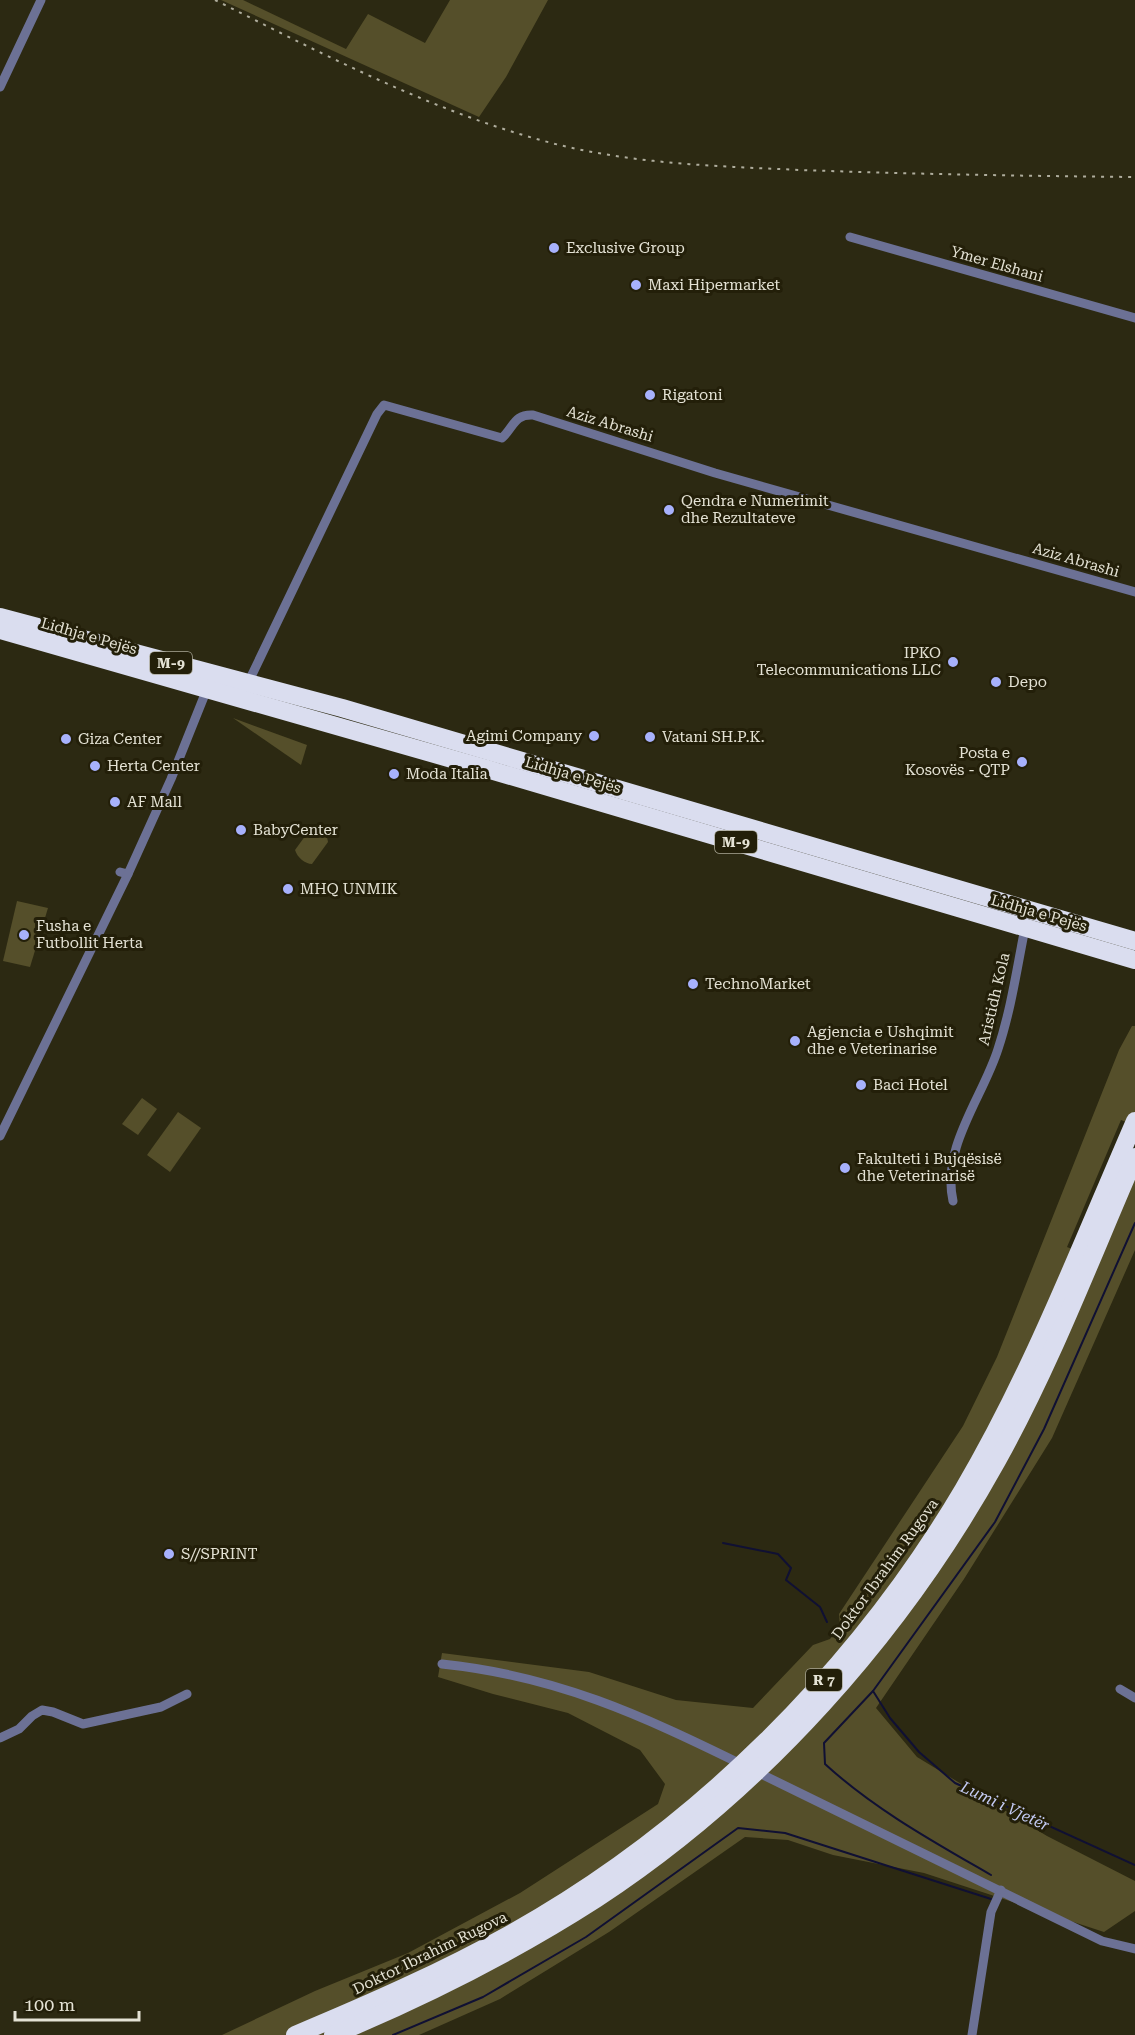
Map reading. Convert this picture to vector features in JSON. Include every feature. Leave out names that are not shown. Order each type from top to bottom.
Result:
[{"type":"highway","name":"Lidhja e Pejës","points":[[0,617],[377,718],[1135,941]]},
{"type":"highway","name":"Lidhja e Pejës","points":[[0,630],[1135,960]]},
{"type":"highway","name":"Doktor Ibrahim Rugova","points":[[296,2035],[462,1960],[514,1932],[580,1891],[644,1846],[695,1804],[797,1709],[876,1617],[962,1492],[1025,1372],[1135,1121]]},
{"type":"highway","name":"R 7","points":[[333,2035],[470,1973],[598,1897],[653,1858],[747,1779],[833,1692],[915,1590],[998,1459],[1043,1367],[1135,1156]]},
{"type":"street","points":[[0,87],[41,0]]},
{"type":"street","name":"Ymer Elshani","points":[[850,237],[1135,318]]},
{"type":"street","name":"Aziz Abrashi","points":[[248,683],[377,414],[384,405],[502,438],[520,415],[533,415],[715,473],[1135,592]]},
{"type":"street","points":[[0,1136],[171,779],[207,689]]},
{"type":"street","name":"Aristidh Kola","points":[[953,1200],[951,1181],[959,1142],[998,1050],[1025,928]]},
{"type":"street","points":[[442,1664],[510,1674],[566,1688],[627,1710],[1102,1941],[1135,1949]]},
{"type":"street","points":[[1120,1689],[1135,1698]]},
{"type":"street","points":[[0,1738],[19,1729],[42,1710],[83,1724],[161,1707],[187,1694]]},
{"type":"street","points":[[972,2035],[991,1912],[1001,1890]]},
{"type":"shaded area","points":[[221,0],[243,0],[346,49],[368,14],[425,43],[450,0],[548,0],[506,77],[479,117]]},
{"type":"shaded area","points":[[233,718],[307,745],[301,765]]},
{"type":"shaded area","points":[[311,828],[316,828],[327,837],[328,842],[312,864],[302,860],[295,850]]},
{"type":"shaded area","name":"Fusha e Futbollit Herta","points":[[17,901],[48,908],[30,967],[3,961]]},
{"type":"shaded area","points":[[1132,1026],[1135,1026],[1135,1126],[1121,1120],[1067,1247],[1100,1261],[1135,1176],[1135,1250],[1052,1438],[964,1579],[876,1708],[917,1757],[1047,1836],[1135,1881],[1135,1911],[1104,1932],[924,1873],[833,1855],[788,1840],[745,1837],[609,1932],[500,1999],[419,2035],[222,2035],[315,1991],[408,1953],[520,1893],[658,1804],[665,1784],[640,1750],[568,1713],[438,1677],[442,1653],[589,1672],[676,1700],[753,1708],[813,1645],[830,1639],[840,1626],[839,1614],[963,1426],[997,1357],[1119,1050]]},
{"type":"shaded area","points":[[142,1098],[157,1109],[138,1135],[122,1124]]},
{"type":"shaded area","points":[[178,1112],[201,1128],[170,1172],[147,1155]]},
{"type":"waterway","points":[[991,1875],[905,1824],[864,1796],[825,1764],[824,1743],[873,1691],[995,1522],[1044,1429],[1135,1223]]},
{"type":"waterway","name":"Lumi i Vjetër","points":[[723,1543],[778,1554],[791,1568],[786,1580],[820,1607],[827,1622]]},
{"type":"waterway","name":"Lumi i Vjetër","points":[[832,1629],[836,1636]]},
{"type":"waterway","name":"Lumi i Vjetër","points":[[873,1691],[890,1718],[919,1752],[955,1783],[1135,1865]]},
{"type":"waterway","points":[[393,2035],[483,1997],[586,1937],[738,1828],[785,1833],[991,1899]]},
{"type":"railway","points":[[215,0],[335,60],[417,97],[501,128],[544,141],[607,155],[671,163],[800,170],[1135,177]]},
{"type":"place","name":"Exclusive Group","points":[[554,248]]},
{"type":"place","name":"Maxi Hipermarket","points":[[636,285]]},
{"type":"place","name":"Rigatoni","points":[[650,395]]},
{"type":"place","name":"Qendra e Numerimit dhe Rezultateve","points":[[669,510]]},
{"type":"place","name":"IPKO Telecommunications LLC","points":[[953,662]]},
{"type":"place","name":"Depo","points":[[996,682]]},
{"type":"place","name":"Agimi Company","points":[[594,736]]},
{"type":"place","name":"Vatani SH.P.K.","points":[[650,737]]},
{"type":"place","name":"Giza Center","points":[[66,739]]},
{"type":"place","name":"Posta e Kosovës - QTP","points":[[1022,762]]},
{"type":"place","name":"Herta Center","points":[[95,766]]},
{"type":"place","name":"Moda Italia","points":[[394,774]]},
{"type":"place","name":"AF Mall","points":[[115,802]]},
{"type":"place","name":"BabyCenter","points":[[241,830]]},
{"type":"place","name":"MHQ UNMIK","points":[[288,889]]},
{"type":"place","name":"Fusha e Futbollit Herta","points":[[24,935]]},
{"type":"place","name":"TechnoMarket","points":[[693,984]]},
{"type":"place","name":"Agjencia e Ushqimit dhe e Veterinarise","points":[[795,1041]]},
{"type":"place","name":"Baci Hotel","points":[[861,1085]]},
{"type":"place","name":"Fakulteti i Bujqësisë dhe Veterinarisë","points":[[845,1168]]},
{"type":"place","name":"S//SPRINT","points":[[169,1554]]}]
